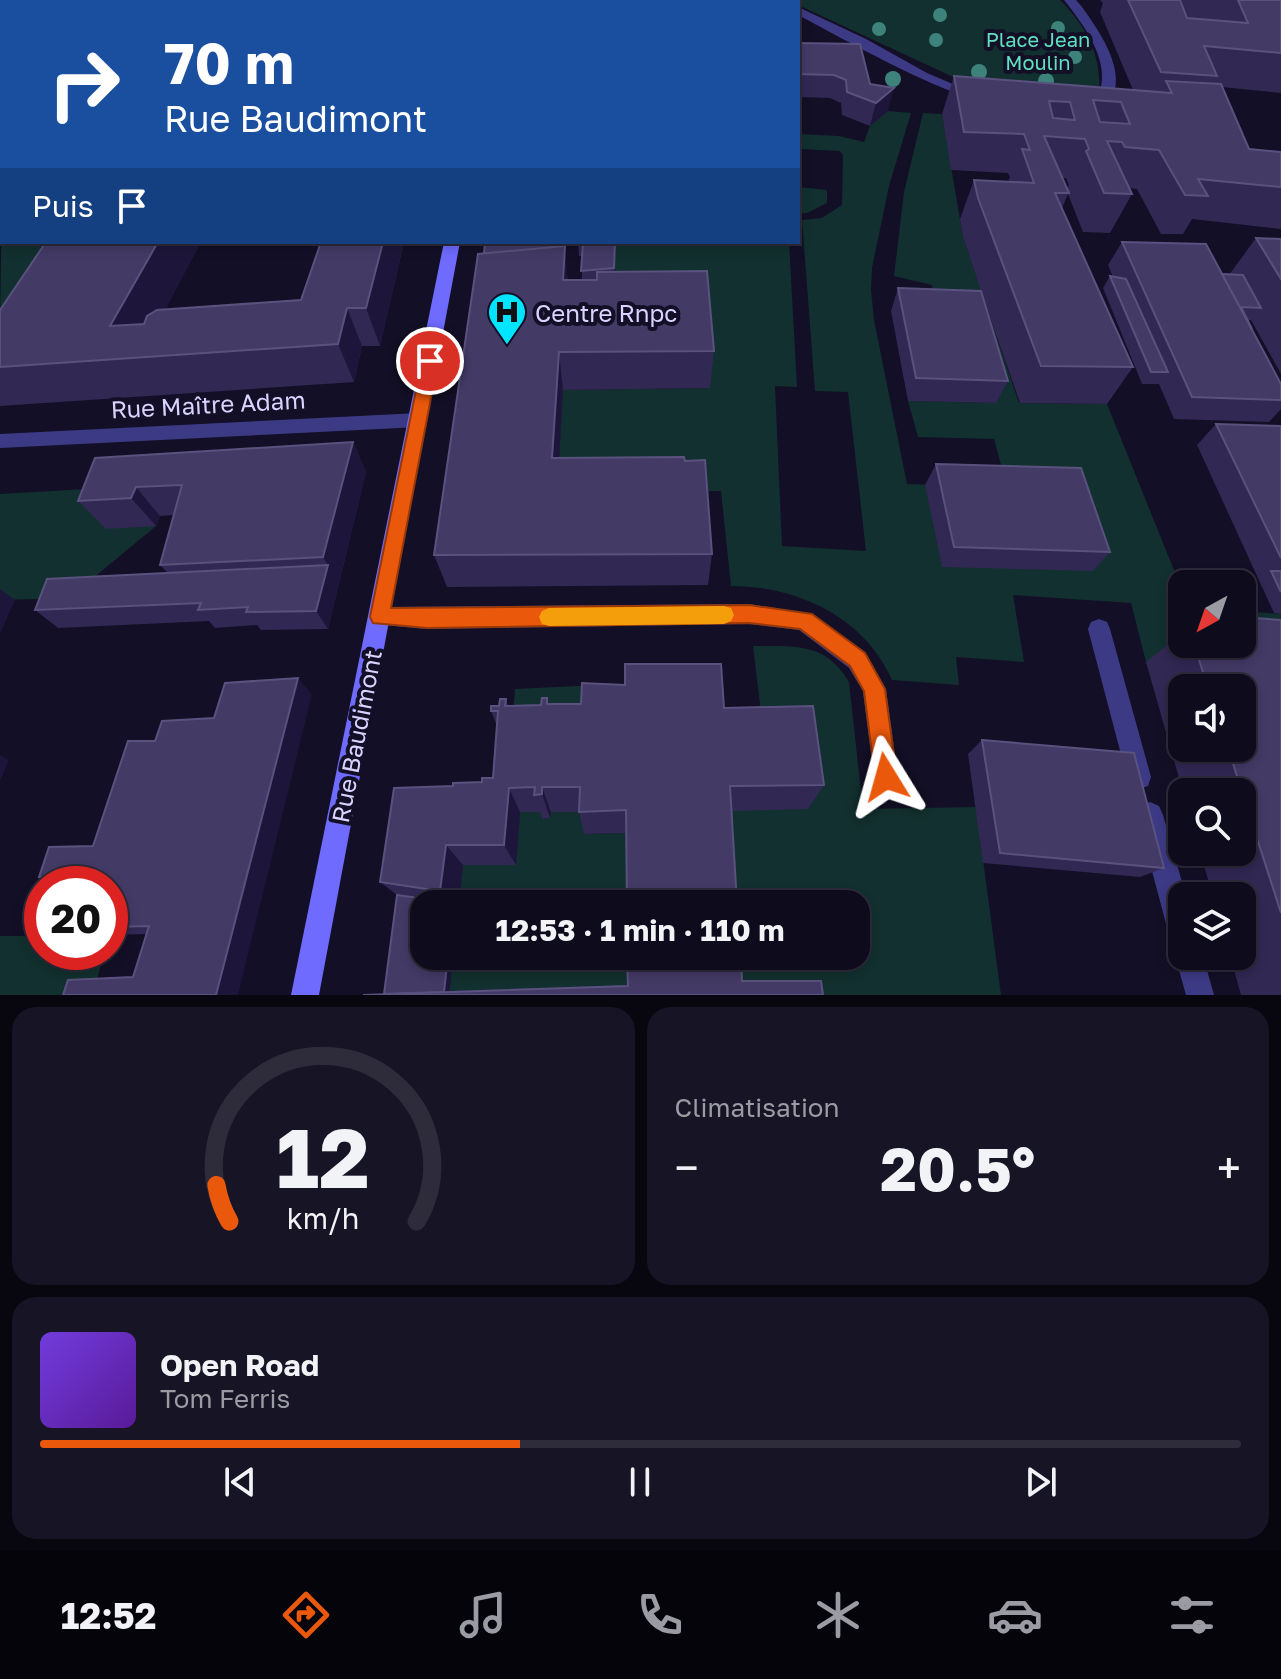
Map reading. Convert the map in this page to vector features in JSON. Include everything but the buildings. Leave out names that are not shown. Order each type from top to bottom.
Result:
[{"type":"street","points":[[1070,0],[1089,22],[1109,70],[1111,88],[1107,102],[1086,110]]},
{"type":"street","points":[[800,12],[922,76],[986,98]]},
{"type":"street","name":"Rue Baudimont","points":[[305,995],[452,244]]},
{"type":"street","name":"Rue Maître Adam","points":[[0,441],[419,420]]},
{"type":"street","points":[[380,617],[749,614],[804,621],[857,660],[874,689],[886,777]]},
{"type":"street","points":[[1099,629],[1169,882]]},
{"type":"street","points":[[1193,970],[1200,995]]},
{"type":"green space","name":"Place Jean Moulin","points":[[800,0],[1060,0],[1078,21],[1091,44],[1098,68],[1099,96],[962,81],[800,6]]},
{"type":"green space","points":[[888,111],[911,113],[889,186],[872,268],[871,290],[874,320],[907,484],[1007,487],[994,439],[918,437],[908,401],[996,403],[933,300],[932,285],[894,276],[904,192],[923,113],[942,114],[963,237],[1019,403],[1107,404],[1174,570],[1168,570],[1168,658],[1256,658],[1256,612],[1281,614],[1281,659],[1198,665],[1146,662],[1131,603],[1013,595],[1024,662],[956,657],[959,685],[892,680],[865,639],[826,610],[781,592],[731,586],[721,491],[557,493],[563,390],[710,388],[614,280],[616,244],[789,244],[797,387],[775,386],[782,546],[866,551],[848,392],[815,391],[802,220],[822,218],[842,205],[843,155],[840,151],[800,149],[800,134],[839,136],[864,142],[870,126]]},
{"type":"green space","points":[[800,187],[827,190],[827,203],[800,214]]},
{"type":"green space","points":[[1,244],[65,244],[0,332]]},
{"type":"green space","points":[[121,487],[156,526],[69,598],[0,600],[0,494]]},
{"type":"green space","points":[[753,646],[808,649],[830,660],[849,682],[863,809],[976,807],[1001,995],[805,995],[732,990],[731,970],[870,970],[870,890],[726,890],[722,811],[764,737]]},
{"type":"green space","points":[[641,683],[674,697],[512,729],[515,689]]},
{"type":"green space","points":[[544,811],[544,819],[550,818],[551,812],[585,812],[584,834],[628,833],[628,890],[460,890],[463,865],[516,865],[520,812]]},
{"type":"green space","points":[[0,936],[24,936],[24,970],[99,970],[93,995],[0,995]]},
{"type":"green space","points":[[452,970],[629,970],[629,994],[449,995]]},
{"type":"slow traffic","points":[[549,617],[724,615]]},
{"type":"place","name":"Centre Rnpc","points":[[507,346]]},
{"type":"route","points":[[430,361],[380,617],[749,614],[804,621],[857,660],[874,689],[886,777]]}]
